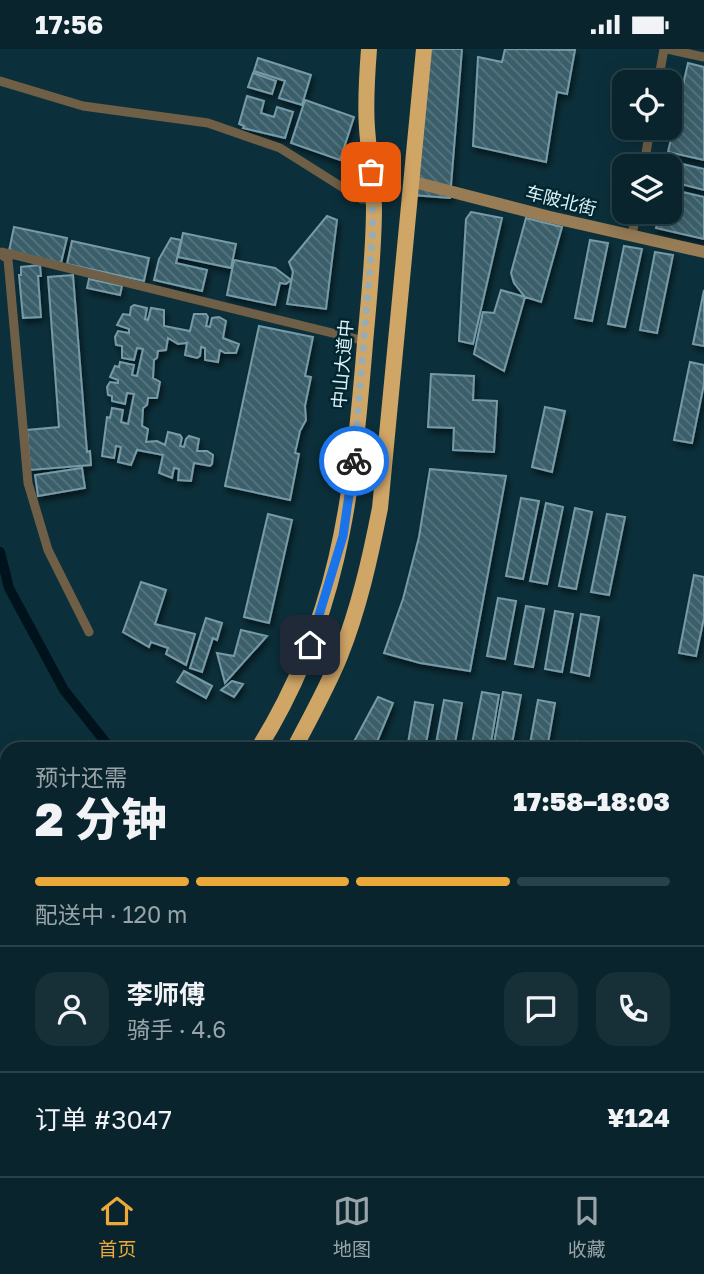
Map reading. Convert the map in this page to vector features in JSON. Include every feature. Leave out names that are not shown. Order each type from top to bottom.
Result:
[{"type":"highway","name":"中山大道中","points":[[262,742],[301,667],[322,609],[337,557],[350,490],[365,341],[373,199],[366,113],[369,49]]},
{"type":"highway","points":[[297,742],[341,654],[359,601],[375,532],[385,469],[424,49]]},
{"type":"street","points":[[661,70],[666,49],[704,57]]},
{"type":"street","points":[[0,81],[83,106],[208,123],[280,148],[361,199],[373,199]]},
{"type":"street","name":"车陂北街","points":[[410,181],[704,252]]},
{"type":"street","points":[[632,236],[634,224]]},
{"type":"street","points":[[0,253],[365,341]]},
{"type":"street","points":[[0,253],[8,260],[28,483],[48,550],[89,632]]},
{"type":"building","points":[[424,49],[462,49],[450,198],[412,195]]},
{"type":"building","points":[[505,49],[575,50],[567,94],[557,92],[546,162],[473,146],[478,57],[502,62]]},
{"type":"building","points":[[258,58],[311,75],[302,105],[279,98],[285,81],[254,71]]},
{"type":"building","points":[[688,63],[704,67],[704,160],[668,152],[671,140],[682,140],[682,90]]},
{"type":"building","points":[[253,73],[276,81],[272,94],[248,87]]},
{"type":"building","points":[[247,96],[264,101],[261,113],[274,117],[277,107],[293,112],[285,138],[243,128],[244,126],[239,124]]},
{"type":"building","points":[[305,100],[354,117],[340,160],[291,143]]},
{"type":"building","points":[[682,164],[704,169],[704,190],[682,184]]},
{"type":"building","points":[[682,192],[704,197],[704,239],[656,228],[657,224],[682,224]]},
{"type":"building","points":[[471,212],[502,218],[473,344],[459,341],[466,219]]},
{"type":"building","points":[[327,216],[337,220],[326,309],[287,304],[293,272],[289,262]]},
{"type":"building","points":[[526,218],[562,227],[541,302],[525,297],[514,283],[511,273]]},
{"type":"building","points":[[14,227],[67,238],[61,263],[9,251]]},
{"type":"building","points":[[183,233],[236,244],[231,268],[178,257]]},
{"type":"building","points":[[171,238],[181,240],[176,263],[207,270],[202,291],[154,280],[159,259]]},
{"type":"building","points":[[590,240],[608,243],[592,321],[575,318]]},
{"type":"building","points":[[72,241],[149,258],[144,281],[67,264]]},
{"type":"building","points":[[624,246],[642,249],[625,327],[608,324]]},
{"type":"building","points":[[655,252],[673,255],[657,333],[640,330]]},
{"type":"building","points":[[234,260],[275,268],[291,280],[286,284],[280,283],[275,305],[227,295]]},
{"type":"building","points":[[40,265],[41,276],[38,276],[41,317],[23,318],[19,275],[21,267]]},
{"type":"building","points":[[73,275],[87,452],[90,451],[91,465],[30,470],[27,430],[59,427],[48,277]]},
{"type":"building","points":[[89,279],[122,286],[120,295],[87,288]]},
{"type":"building","points":[[501,290],[525,297],[504,371],[474,354],[483,312],[494,313]]},
{"type":"building","points":[[704,290],[704,346],[693,344]]},
{"type":"building","points":[[134,305],[147,308],[145,319],[148,320],[151,308],[164,310],[164,326],[190,331],[194,314],[206,314],[206,326],[210,327],[212,318],[219,317],[226,321],[223,338],[239,344],[236,353],[220,350],[218,362],[205,360],[205,348],[201,347],[200,356],[197,358],[185,355],[187,343],[178,344],[168,338],[166,350],[158,351],[154,360],[153,378],[160,382],[157,398],[148,398],[147,405],[143,408],[142,426],[148,429],[146,442],[157,441],[165,445],[168,432],[180,435],[180,446],[184,447],[189,436],[199,439],[197,451],[207,451],[213,455],[212,464],[210,466],[194,463],[191,481],[178,480],[179,469],[174,468],[172,478],[159,473],[163,455],[137,450],[131,465],[118,462],[121,447],[116,446],[114,458],[102,456],[107,417],[110,418],[112,408],[123,410],[121,422],[128,424],[134,394],[127,393],[125,404],[112,401],[107,387],[110,382],[118,383],[118,380],[110,377],[120,362],[134,365],[132,375],[137,376],[143,349],[137,348],[134,360],[122,358],[122,346],[116,345],[115,337],[118,331],[129,333],[129,329],[117,325],[123,314],[130,315]]},
{"type":"building","points":[[259,326],[313,337],[305,376],[311,377],[305,406],[306,420],[300,431],[295,453],[299,454],[290,500],[225,486]]},
{"type":"building","points":[[690,362],[704,365],[704,384],[692,443],[674,440]]},
{"type":"building","points":[[431,374],[474,376],[473,400],[497,401],[494,452],[453,450],[454,428],[428,427]]},
{"type":"building","points":[[545,407],[565,411],[552,472],[532,467]]},
{"type":"building","points":[[82,468],[85,488],[38,496],[35,475]]},
{"type":"building","points":[[430,469],[506,476],[470,671],[420,663],[384,653],[403,599],[419,537]]},
{"type":"building","points":[[521,498],[539,501],[523,579],[506,576]]},
{"type":"building","points":[[546,503],[563,507],[547,584],[530,581]]},
{"type":"building","points":[[575,508],[592,512],[576,589],[559,586]]},
{"type":"building","points":[[268,514],[292,520],[269,623],[244,617]]},
{"type":"building","points":[[607,514],[625,517],[609,595],[591,592]]},
{"type":"building","points":[[694,575],[704,577],[704,618],[696,656],[679,653]]},
{"type":"building","points":[[141,582],[166,590],[155,624],[195,634],[186,665],[166,654],[168,648],[151,642],[149,647],[123,632]]},
{"type":"building","points":[[498,598],[516,601],[505,659],[487,656]]},
{"type":"building","points":[[526,606],[544,609],[533,667],[515,664]]},
{"type":"building","points":[[555,611],[573,614],[562,672],[545,669]]},
{"type":"building","points":[[581,614],[599,617],[589,676],[571,672]]},
{"type":"building","points":[[206,618],[222,623],[217,640],[213,638],[202,672],[190,668]]},
{"type":"building","points":[[241,630],[267,636],[225,683],[217,653],[234,656]]},
{"type":"building","points":[[184,671],[212,686],[206,698],[177,682]]},
{"type":"building","points":[[232,681],[243,684],[234,697],[221,690]]},
{"type":"building","points":[[482,692],[499,695],[491,742],[472,742]]},
{"type":"building","points":[[503,692],[521,695],[512,742],[494,742]]},
{"type":"building","points":[[378,697],[393,703],[377,742],[354,742]]},
{"type":"building","points":[[444,700],[462,703],[455,742],[436,742]]},
{"type":"building","points":[[538,700],[555,703],[548,742],[530,742]]},
{"type":"building","points":[[415,702],[433,705],[426,742],[408,742]]},
{"type":"waterway","points":[[0,552],[9,588],[64,690],[105,742]]},
{"type":"way so far","points":[[354,461],[373,228],[371,172]]},
{"type":"route","points":[[310,645],[343,536],[354,461]]}]
